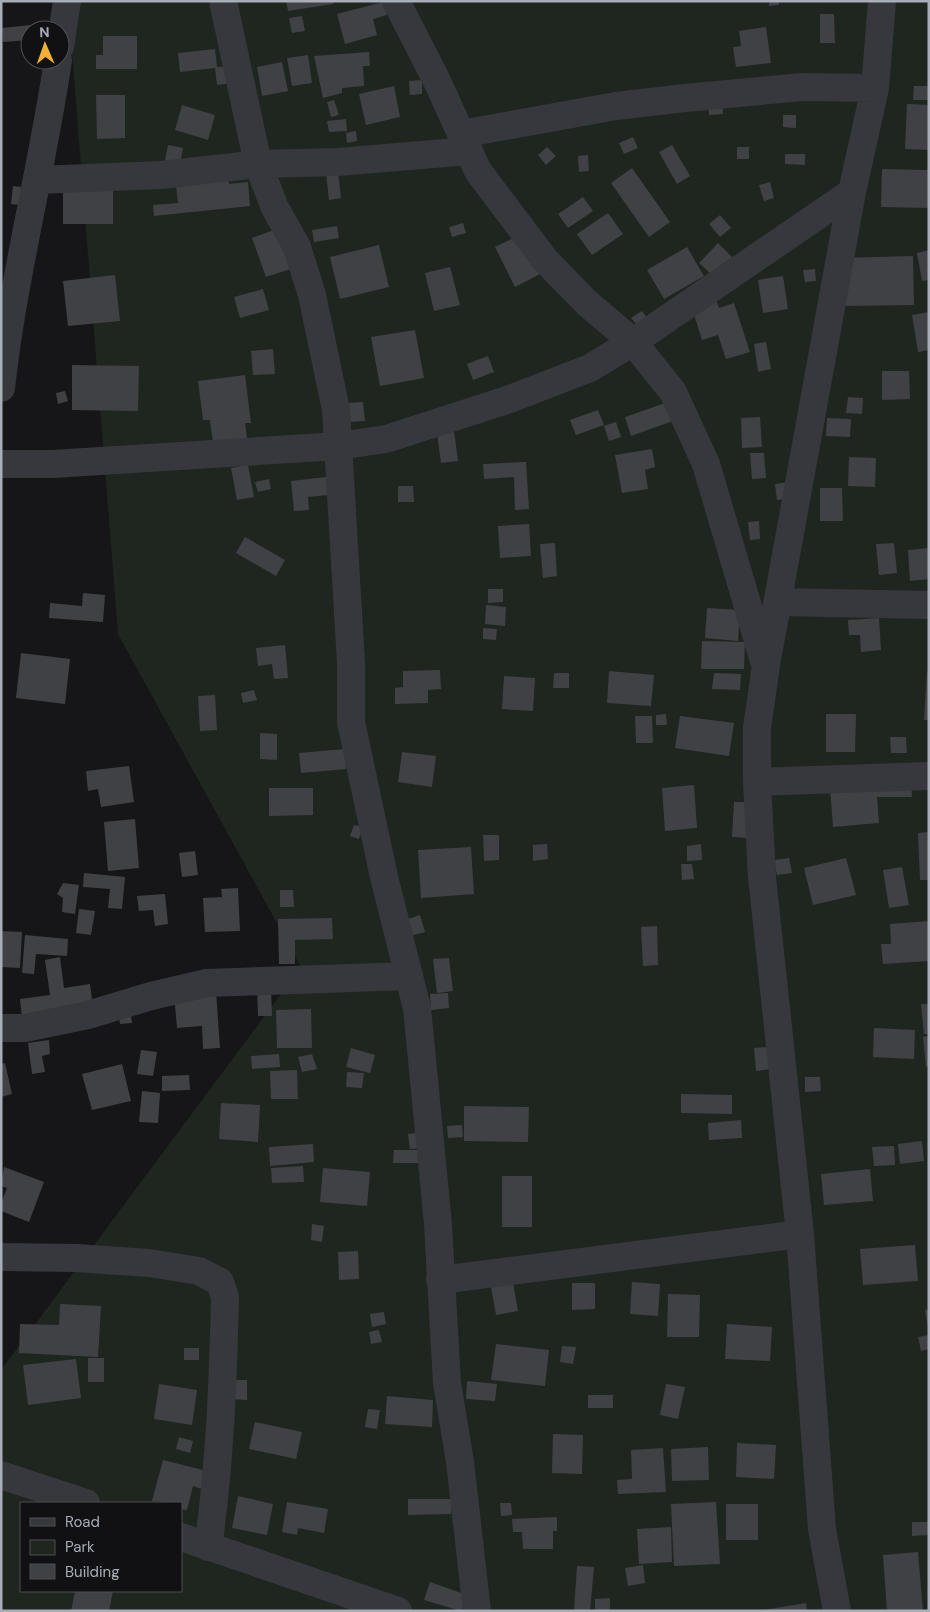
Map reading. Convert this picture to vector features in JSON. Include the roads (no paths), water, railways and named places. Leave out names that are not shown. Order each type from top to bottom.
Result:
[{"type":"street","points":[[64,20],[67,1]]},
{"type":"street","points":[[223,1],[258,164],[275,208],[297,247],[312,295],[336,410],[351,662],[351,722],[358,761],[417,1008],[423,1049],[438,1224],[447,1383],[460,1462],[477,1611]]},
{"type":"street","points":[[396,1],[478,171],[545,260],[586,303],[633,342],[673,392],[706,464],[766,664]]},
{"type":"street","points":[[417,42],[420,1]]},
{"type":"street","points":[[837,1611],[822,1529],[800,1234],[762,877],[757,782],[757,728],[766,664],[852,192],[875,88],[882,1]]},
{"type":"street","points":[[1,388],[6,348],[12,258],[38,180],[56,70]]},
{"type":"street","points":[[38,180],[161,175],[258,164],[338,162],[465,143],[616,106],[802,87],[875,88]]},
{"type":"street","points":[[1,464],[53,464],[338,446],[386,440],[510,399],[590,368],[633,342],[852,192]]},
{"type":"street","points":[[778,602],[929,605]]},
{"type":"street","points":[[757,782],[929,776]]},
{"type":"street","points":[[1,1028],[25,1028],[88,1015],[151,996],[207,983],[409,976]]},
{"type":"street","points":[[440,1280],[800,1234]]},
{"type":"street","points":[[1,1257],[76,1258],[149,1264],[199,1271],[220,1282],[225,1297],[223,1403],[216,1492],[208,1548]]},
{"type":"street","points":[[1,1475],[83,1502]]},
{"type":"street","points":[[182,1538],[398,1611]]}]
